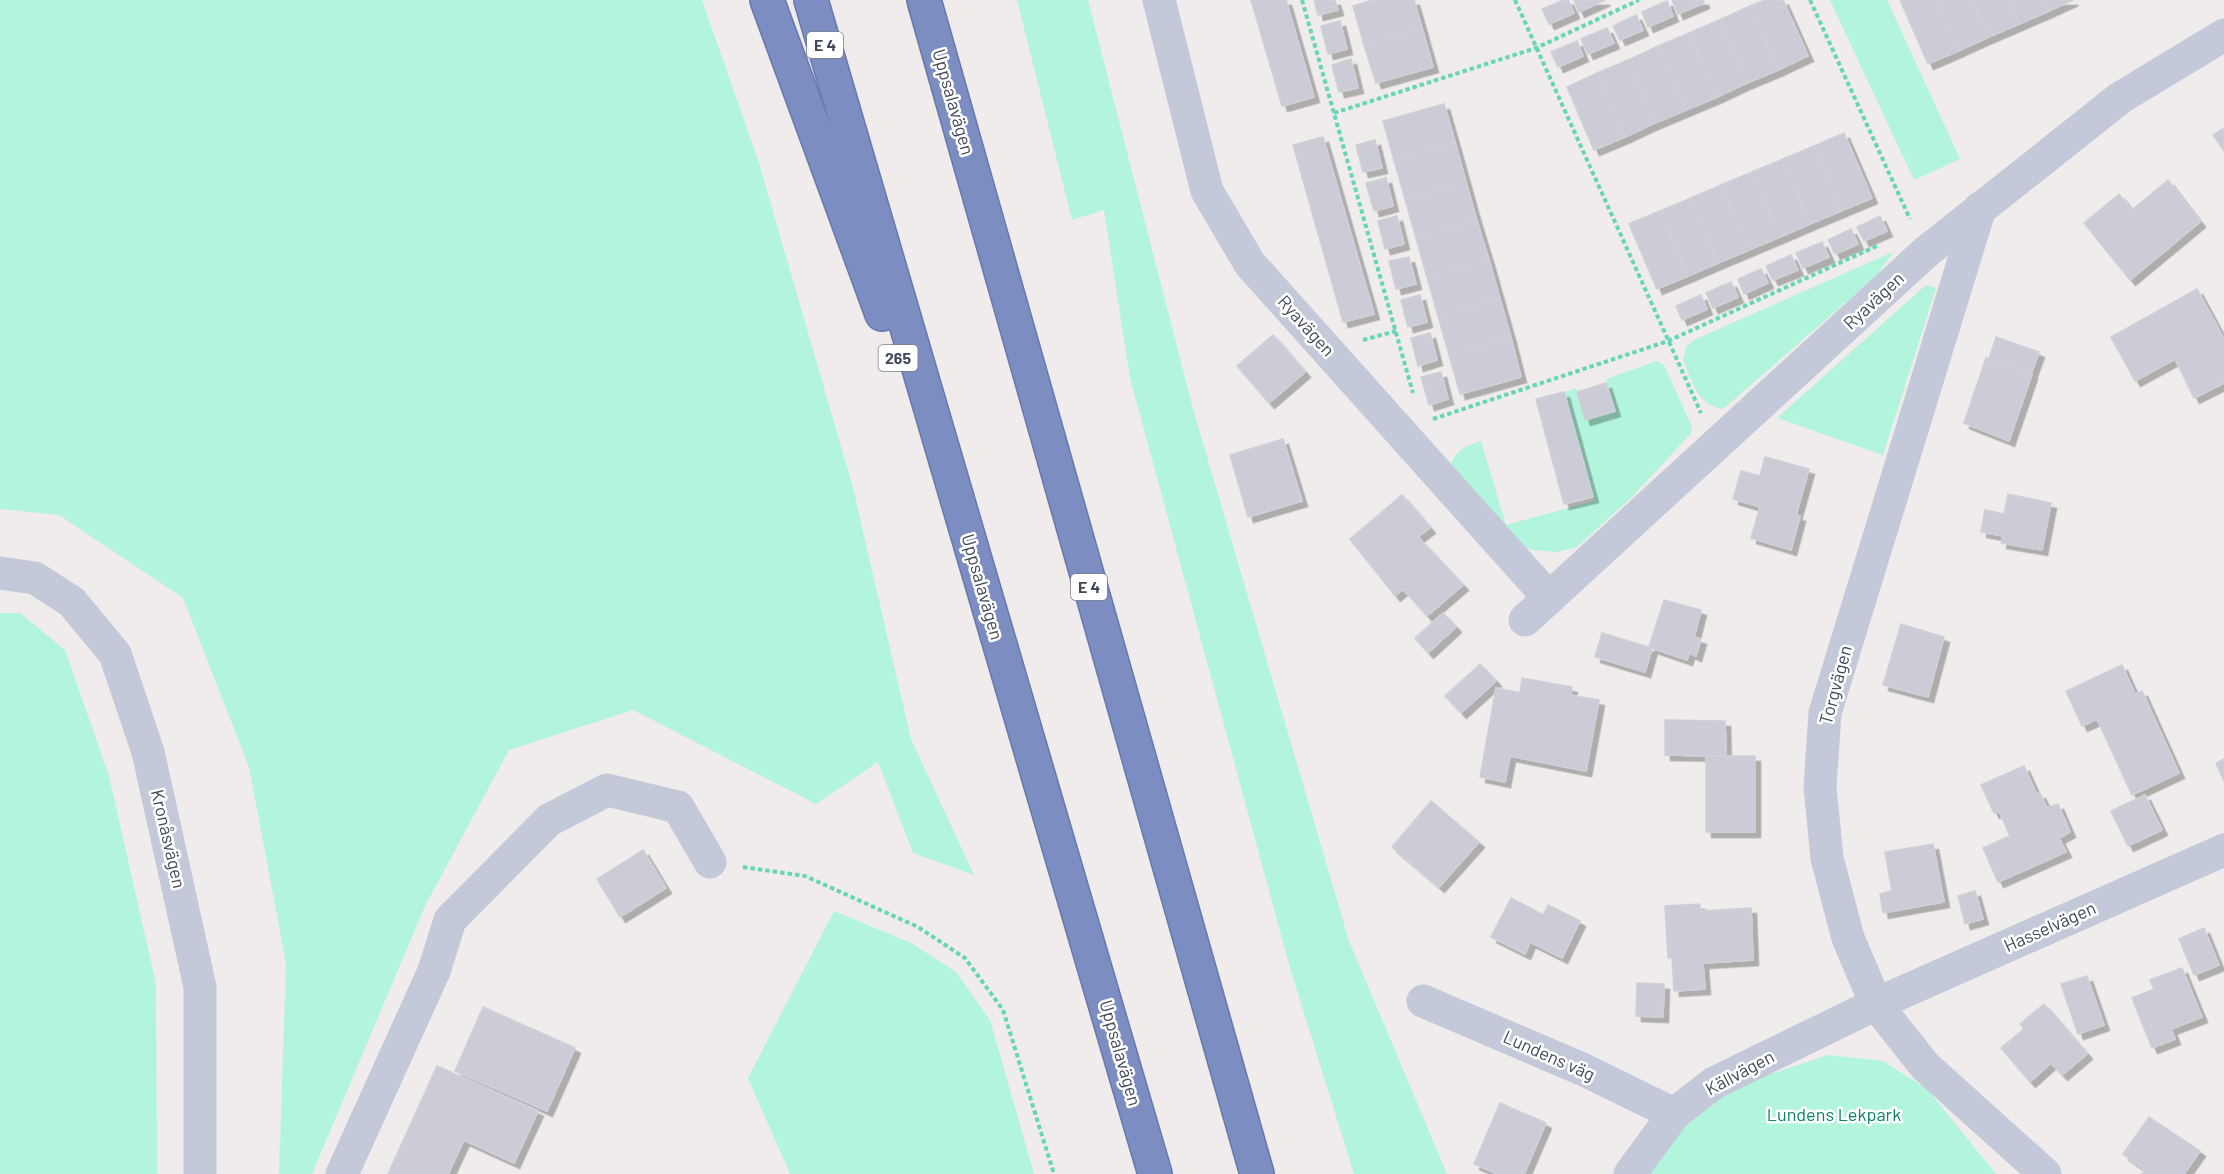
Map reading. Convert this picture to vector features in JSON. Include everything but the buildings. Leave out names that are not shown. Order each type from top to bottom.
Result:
[{"type":"highway","name":"265","points":[[767,0],[986,599]]},
{"type":"highway","name":"Uppsalavägen","points":[[811,0],[1155,1174]]},
{"type":"highway","name":"Uppsalavägen","points":[[924,0],[1257,1174]]},
{"type":"street","name":"Ryavägen","points":[[1159,0],[1207,191],[1250,264],[1549,598]]},
{"type":"street","name":"Ryavägen","points":[[1525,620],[1926,252],[2120,98],[2224,35]]},
{"type":"street","name":"Torgvägen","points":[[1980,208],[1826,713],[1820,788],[1827,858],[1848,938],[1876,1004],[1925,1066],[2045,1174]]},
{"type":"street","name":"Kronåsvägen","points":[[0,573],[35,578],[72,602],[115,654],[145,741],[200,987],[200,1174]]},
{"type":"street","points":[[342,1174],[434,971],[450,920],[549,820],[607,790],[678,807],[710,862]]},
{"type":"street","name":"Hasselvägen","points":[[1876,1004],[2224,850]]},
{"type":"street","name":"Lundens väg","points":[[1423,1001],[1582,1069],[1674,1114]]},
{"type":"street","name":"Källvägen","points":[[1630,1174],[1674,1114],[1714,1083],[1876,1004]]},
{"type":"path","points":[[1302,0],[1415,400]]},
{"type":"path","points":[[1515,0],[1716,447]]},
{"type":"path","points":[[1334,113],[1536,48],[1639,0]]},
{"type":"path","points":[[1810,0],[1926,252]]},
{"type":"path","points":[[1422,423],[1668,341],[1883,244]]},
{"type":"path","points":[[710,862],[805,876],[918,927],[964,958],[1003,1010],[1054,1174]]},
{"type":"green space","points":[[0,0],[702,0],[759,163],[853,488],[911,739],[974,875],[913,853],[878,762],[816,804],[633,710],[509,750],[425,906],[312,1174],[279,1174],[286,963],[249,767],[183,598],[59,515],[0,509]]},
{"type":"green space","points":[[1017,0],[1088,0],[1193,409],[1349,941],[1447,1174],[1354,1174],[1290,968],[1130,378],[1104,210],[1072,220]]},
{"type":"green space","points":[[1830,0],[1887,0],[1960,159],[1914,180]]},
{"type":"green space","points":[[1893,252],[1877,275],[1723,409],[1714,407],[1701,397],[1683,360],[1687,346],[1694,340]]},
{"type":"green space","points":[[1926,285],[1936,288],[1883,455],[1777,418]]},
{"type":"green space","points":[[1657,361],[1664,365],[1692,427],[1691,433],[1634,495],[1577,547],[1557,552],[1532,550],[1522,546],[1451,464],[1459,451],[1481,441],[1506,525],[1594,501],[1564,392],[1576,388],[1585,419],[1614,410],[1606,379]]},
{"type":"green space","points":[[0,613],[20,613],[65,650],[109,776],[156,984],[157,1174],[0,1174]]},
{"type":"green space","points":[[834,911],[911,943],[956,972],[990,1020],[1034,1174],[790,1174],[748,1078]]},
{"type":"green space","name":"Lundens Lekpark","points":[[1828,1055],[1883,1061],[1927,1089],[1996,1174],[1648,1174],[1672,1133],[1741,1084]]}]
